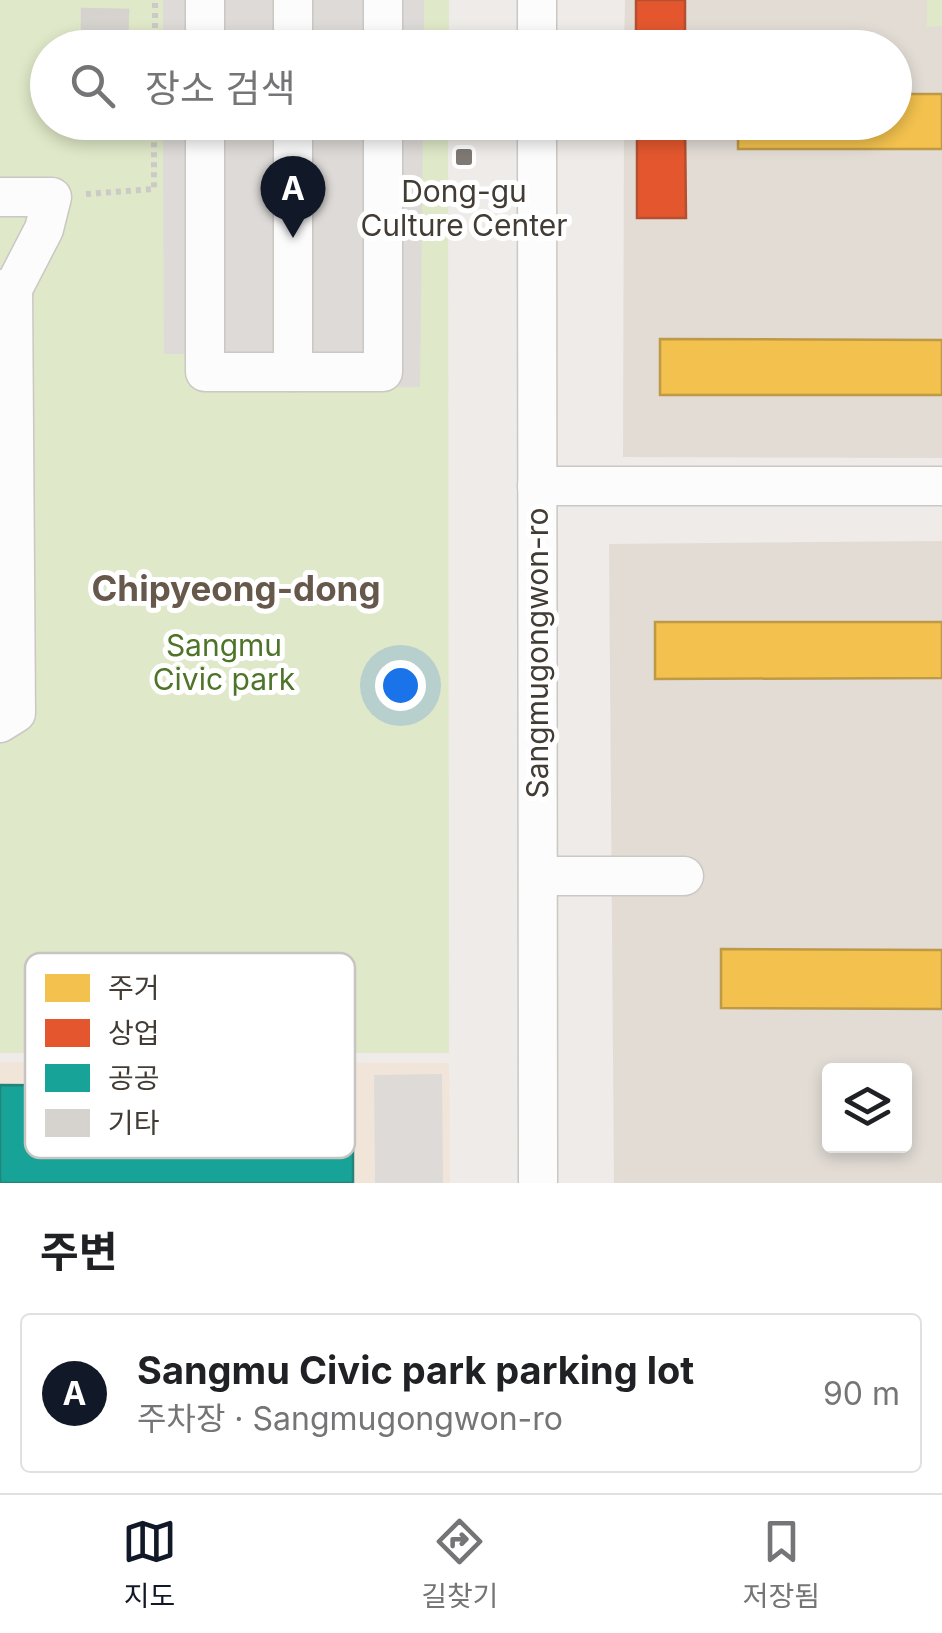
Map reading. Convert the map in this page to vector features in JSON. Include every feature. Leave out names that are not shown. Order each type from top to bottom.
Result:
[{"type":"street","points":[[205,0],[205,30]]},
{"type":"street","points":[[293,0],[293,30]]},
{"type":"street","points":[[384,0],[384,30]]},
{"type":"street","points":[[537,0],[537,30]]},
{"type":"street","points":[[205,140],[205,372],[384,372],[384,140]]},
{"type":"street","points":[[293,140],[294,372]]},
{"type":"street","name":"Sangmugongwon-ro","points":[[537,140],[538,1183]]},
{"type":"street","points":[[0,197],[52,196],[44,228],[7,289],[7,512],[16,713],[0,723]]},
{"type":"street","points":[[537,486],[942,486]]},
{"type":"street","points":[[538,876],[684,876]]},
{"type":"path","points":[[155,0],[155,30]]},
{"type":"path","points":[[52,196],[154,188],[154,140]]},
{"type":"shaded area","points":[[163,0],[424,0],[424,30],[163,30]]},
{"type":"shaded area","points":[[625,0],[942,0],[942,458],[623,457],[624,140],[912,140],[912,30],[624,30]]},
{"type":"shaded area","points":[[163,140],[423,140],[420,387],[189,387],[188,354],[164,354]]},
{"type":"shaded area","points":[[942,541],[942,1183],[614,1183],[609,544]]},
{"type":"shaded area","points":[[0,1062],[25,1062],[25,1158],[355,1158],[355,1063],[449,1063],[450,1183],[0,1183]]},
{"type":"shaded area","points":[[442,1074],[443,1183],[375,1183],[374,1075]]},
{"type":"green space","name":"Sangmu Civic park","points":[[0,0],[449,0],[449,30],[30,30],[30,140],[448,140],[449,1053],[355,1053],[355,953],[25,953],[25,1053],[0,1053]]},
{"type":"green space","points":[[927,0],[942,0],[942,26],[927,27]]},
{"type":"building: 주거","points":[[912,94],[942,94],[942,149],[738,149],[738,140],[912,140]]},
{"type":"building: 주거","points":[[660,339],[942,340],[942,395],[660,395]]},
{"type":"building: 주거","points":[[655,622],[942,622],[942,678],[655,679]]},
{"type":"building: 주거","points":[[721,949],[942,950],[942,1009],[721,1008]]},
{"type":"building: 상업","points":[[636,0],[685,0],[685,30],[636,30]]},
{"type":"building: 상업","points":[[637,140],[685,140],[686,218],[637,218]]},
{"type":"building: 공공","points":[[0,1085],[25,1085],[25,1158],[353,1158],[353,1183],[0,1183]]},
{"type":"building: 기타","points":[[82,9],[128,10],[127,30],[82,30]]},
{"type":"place","name":"Dong-gu Culture Center","points":[[464,157]]},
{"type":"place","name":"Sangmu Civic park parking lot","points":[[293,238]]},
{"type":"district","name":"Chipyeong-dong","points":[[236,588]]}]
